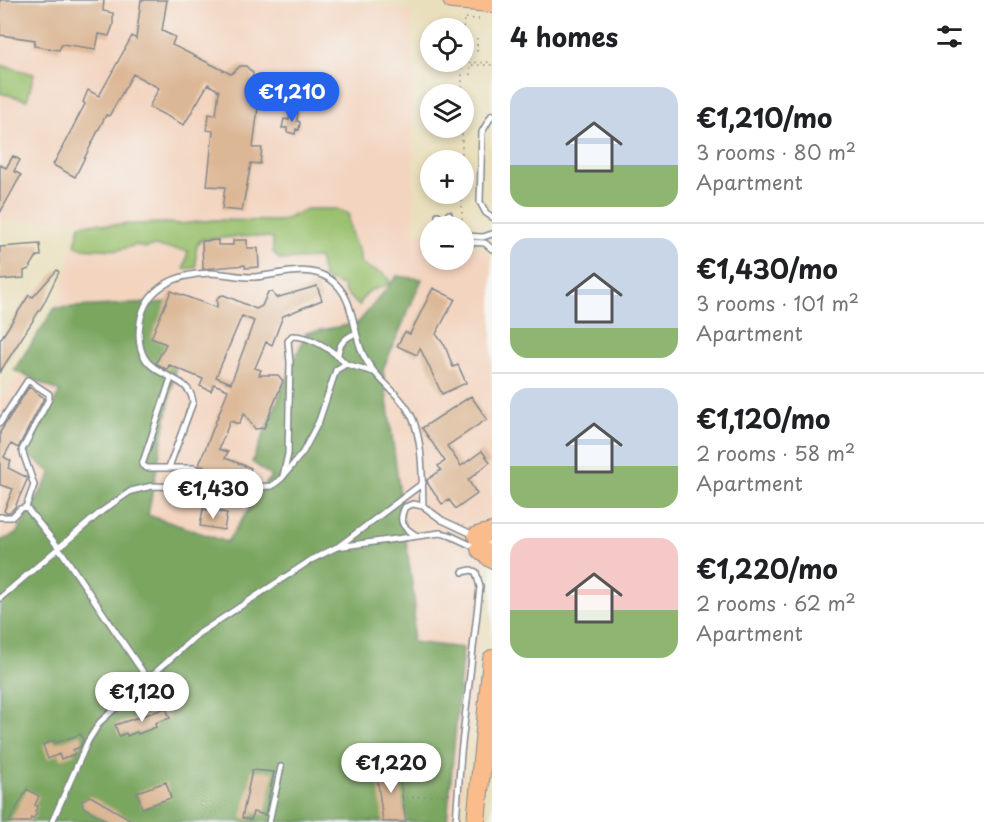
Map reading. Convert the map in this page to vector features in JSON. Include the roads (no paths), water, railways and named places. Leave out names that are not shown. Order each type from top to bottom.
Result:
[{"type":"main road","points":[[452,0],[492,3]]},
{"type":"main road","points":[[476,822],[492,659]]},
{"type":"lane","points":[[492,115],[482,132],[480,202],[486,213],[492,217]]},
{"type":"lane","points":[[474,237],[492,234]]},
{"type":"lane","points":[[474,242],[485,243],[492,249]]},
{"type":"lane","points":[[169,467],[193,402],[192,395],[185,386],[149,366],[143,357],[139,343],[140,323],[144,308],[151,296],[169,280],[183,276],[211,273],[252,277],[310,270],[329,279],[340,289],[348,301],[363,353],[374,372],[407,407],[415,425],[423,483],[423,506]]},
{"type":"lane","points":[[338,356],[339,346],[346,338],[356,333]]},
{"type":"lane","points":[[282,478],[288,454],[290,362],[288,341],[292,336],[299,336],[338,356],[346,364],[374,372]]},
{"type":"lane","points":[[171,378],[142,465],[147,468],[194,468],[229,485],[252,489],[272,486],[282,478],[303,452],[319,421],[336,370],[346,364]]},
{"type":"lane","points":[[0,423],[28,381],[49,394],[50,399],[22,450],[34,485],[26,507]]},
{"type":"lane","points":[[52,822],[78,761],[100,722],[149,681],[198,634],[311,560],[338,547],[423,483]]},
{"type":"lane","points":[[0,598],[102,511],[131,491],[153,486],[208,488],[229,485]]},
{"type":"lane","points":[[417,536],[402,524],[400,516],[405,507],[413,504],[423,506],[442,520],[487,545]]},
{"type":"lane","points":[[0,517],[12,517],[20,509],[26,507]]},
{"type":"lane","points":[[26,507],[59,548],[149,681]]},
{"type":"lane","points":[[338,547],[440,533],[487,545]]},
{"type":"lane","points":[[456,822],[480,587],[476,572],[471,570],[463,572]]},
{"type":"lane","points":[[269,822],[281,767]]}]
